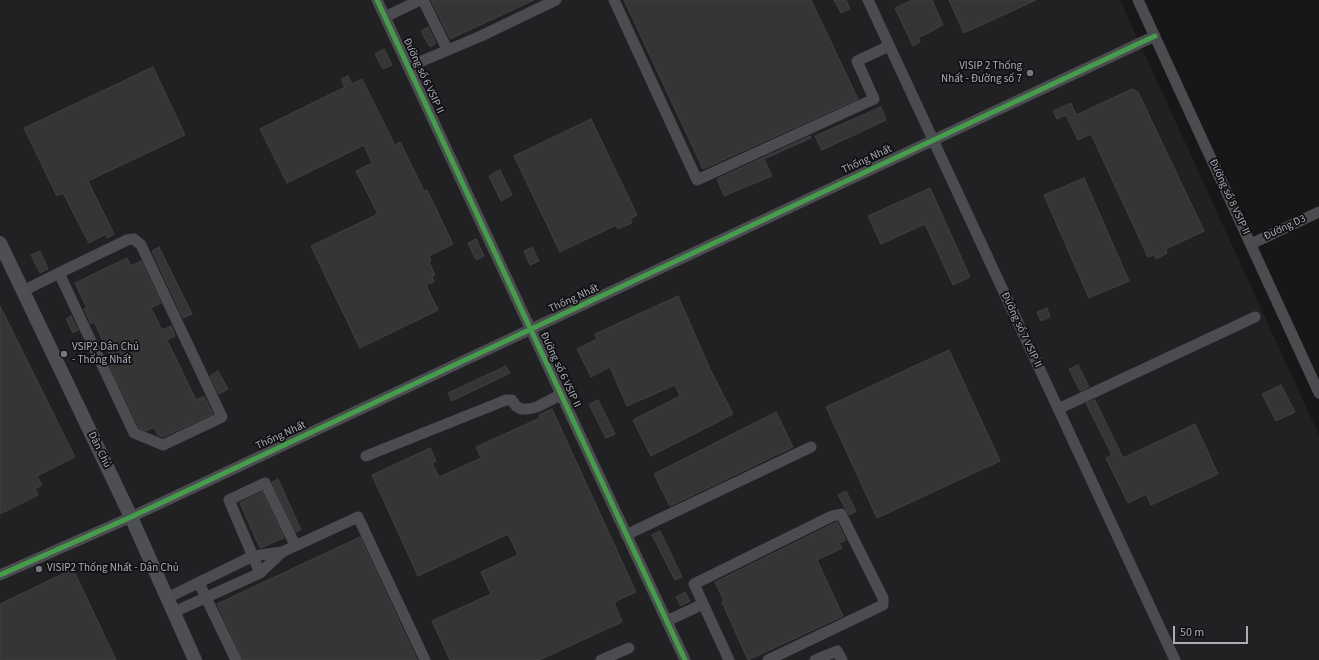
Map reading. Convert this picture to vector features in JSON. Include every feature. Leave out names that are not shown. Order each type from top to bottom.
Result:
[{"type":"main road","name":"Dân Chủ","points":[[0,243],[131,517],[195,660]]},
{"type":"street","name":"Đường số 6 VSIP II","points":[[377,0],[530,331],[685,660]]},
{"type":"street","points":[[385,17],[420,0]]},
{"type":"street","points":[[423,0],[448,50]]},
{"type":"street","points":[[408,67],[481,36],[556,0]]},
{"type":"street","points":[[614,0],[697,180],[874,99],[857,61],[889,46]]},
{"type":"street","name":"Đường số 7 VSIP II","points":[[868,0],[1175,660]]},
{"type":"street","name":"Đường số 8 VSIP II","points":[[1138,0],[1319,393]]},
{"type":"street","name":"Thống Nhất","points":[[0,575],[131,517],[530,331],[1155,36]]},
{"type":"street","name":"Đường D3","points":[[1251,244],[1319,212]]},
{"type":"street","points":[[23,291],[59,273],[127,240],[134,239],[141,245],[222,417],[163,445],[134,433],[59,273]]},
{"type":"street","points":[[1058,409],[1255,317]]},
{"type":"street","points":[[366,456],[506,400],[512,400],[516,406],[522,409],[528,409],[537,407],[560,395]]},
{"type":"street","points":[[626,535],[811,447]]},
{"type":"street","points":[[260,572],[229,500],[265,483],[295,545]]},
{"type":"street","points":[[729,660],[694,584],[832,516],[841,514],[883,598],[883,605],[768,660]]},
{"type":"street","points":[[174,612],[207,598],[260,572],[282,552],[295,545],[358,517],[425,660]]},
{"type":"street","points":[[167,598],[253,556],[282,552]]},
{"type":"street","points":[[199,583],[236,660]]},
{"type":"street","points":[[667,621],[703,604]]},
{"type":"street","points":[[601,660],[629,648]]},
{"type":"street","points":[[815,660],[837,651],[842,660]]},
{"type":"shaded area","points":[[0,0],[1120,0],[1319,435],[1319,660],[0,660]]},
{"type":"building","points":[[431,0],[534,0],[450,39]]},
{"type":"building","points":[[624,0],[811,0],[858,99],[703,169]]},
{"type":"building","points":[[834,0],[846,0],[850,9],[841,13]]},
{"type":"building","points":[[912,0],[932,0],[943,25],[918,38],[920,42],[913,46],[895,8]]},
{"type":"building","points":[[949,0],[1036,0],[964,33]]},
{"type":"building","points":[[428,27],[436,43],[430,47],[421,31]]},
{"type":"building","points":[[384,49],[392,65],[383,69],[375,54]]},
{"type":"building","points":[[153,67],[185,135],[88,181],[114,234],[107,238],[106,234],[89,243],[63,193],[57,196],[24,128]]},
{"type":"building","points":[[348,76],[352,84],[362,79],[395,145],[400,142],[424,191],[427,190],[453,244],[429,256],[431,261],[429,262],[435,275],[432,276],[434,282],[426,285],[438,310],[360,348],[311,246],[378,214],[356,171],[372,163],[364,145],[287,183],[260,129],[345,87],[341,79]]},
{"type":"building","points":[[1132,89],[1138,92],[1204,231],[1166,249],[1167,253],[1156,259],[1154,255],[1148,257],[1091,134],[1078,140],[1066,115],[1057,119],[1053,111],[1071,103],[1076,115]]},
{"type":"building","points":[[881,107],[886,120],[822,150],[815,136]]},
{"type":"building","points":[[591,119],[637,215],[630,219],[632,223],[618,229],[616,225],[560,252],[514,156]]},
{"type":"building","points":[[810,136],[811,138],[764,159],[772,176],[724,196],[717,179]]},
{"type":"building","points":[[500,170],[512,195],[501,201],[489,176]]},
{"type":"building","points":[[1084,178],[1129,281],[1089,298],[1044,195]]},
{"type":"building","points":[[930,188],[970,277],[953,285],[925,224],[881,244],[868,216]]},
{"type":"building","points":[[476,239],[484,256],[476,260],[468,243]]},
{"type":"building","points":[[159,247],[192,314],[183,318],[152,251]]},
{"type":"building","points":[[532,247],[539,261],[530,265],[524,251]]},
{"type":"building","points":[[40,251],[48,269],[40,273],[31,255]]},
{"type":"building","points":[[127,258],[131,266],[141,261],[161,303],[151,308],[162,330],[171,326],[175,336],[167,340],[196,400],[204,396],[213,414],[163,437],[158,435],[154,427],[146,431],[139,428],[110,366],[114,364],[94,322],[91,324],[84,309],[87,308],[75,283]]},
{"type":"building","points":[[678,296],[710,369],[733,414],[651,456],[633,420],[680,396],[675,385],[627,406],[610,367],[591,377],[577,349],[597,339],[595,334]]},
{"type":"building","points":[[0,306],[75,457],[37,476],[42,485],[35,489],[38,495],[0,514]]},
{"type":"building","points":[[1047,308],[1050,317],[1041,321],[1037,312]]},
{"type":"building","points":[[71,316],[78,330],[73,333],[66,319]]},
{"type":"building","points":[[949,350],[1000,461],[877,518],[826,407]]},
{"type":"building","points":[[1078,365],[1089,387],[1080,391],[1069,369]]},
{"type":"building","points":[[506,366],[510,373],[452,401],[448,393]]},
{"type":"building","points":[[218,371],[228,389],[219,394],[210,376]]},
{"type":"building","points":[[1281,385],[1295,412],[1276,421],[1262,394]]},
{"type":"building","points":[[598,400],[615,434],[606,438],[589,404]]},
{"type":"building","points":[[1095,400],[1123,458],[1195,424],[1218,474],[1151,505],[1146,494],[1128,503],[1106,458],[1112,455],[1086,403]]},
{"type":"building","points":[[552,409],[636,592],[614,602],[622,622],[539,660],[450,660],[432,621],[491,594],[481,572],[518,555],[508,534],[418,576],[372,475],[430,448],[436,461],[432,463],[439,477],[481,458],[476,447],[540,418],[539,415]]},
{"type":"building","points":[[776,412],[793,447],[670,506],[654,474]]},
{"type":"building","points":[[278,479],[301,530],[296,532],[272,482]]},
{"type":"building","points":[[846,491],[856,511],[849,515],[838,495]]},
{"type":"building","points":[[262,492],[284,538],[260,548],[240,503]]},
{"type":"building","points":[[837,522],[846,540],[839,543],[842,548],[817,560],[843,616],[748,660],[722,602],[724,601],[715,582]]},
{"type":"building","points":[[660,531],[682,577],[675,580],[652,535]]},
{"type":"building","points":[[360,537],[417,660],[243,660],[217,604]]},
{"type":"building","points":[[73,569],[116,660],[0,660],[0,604]]},
{"type":"building","points":[[685,592],[690,601],[681,606],[676,597]]},
{"type":"cycle path","points":[[377,0],[685,660]]},
{"type":"cycle path","points":[[0,575],[131,517],[1155,36]]},
{"type":"place","name":"VISIP 2 Thống Nhất - Đường số 7","points":[[1030,73]]},
{"type":"place","name":"VSIP2 Dân Chủ - Thống Nhất","points":[[64,354]]},
{"type":"place","name":"VISIP2 Thống Nhất - Dân Chủ","points":[[39,569]]}]
